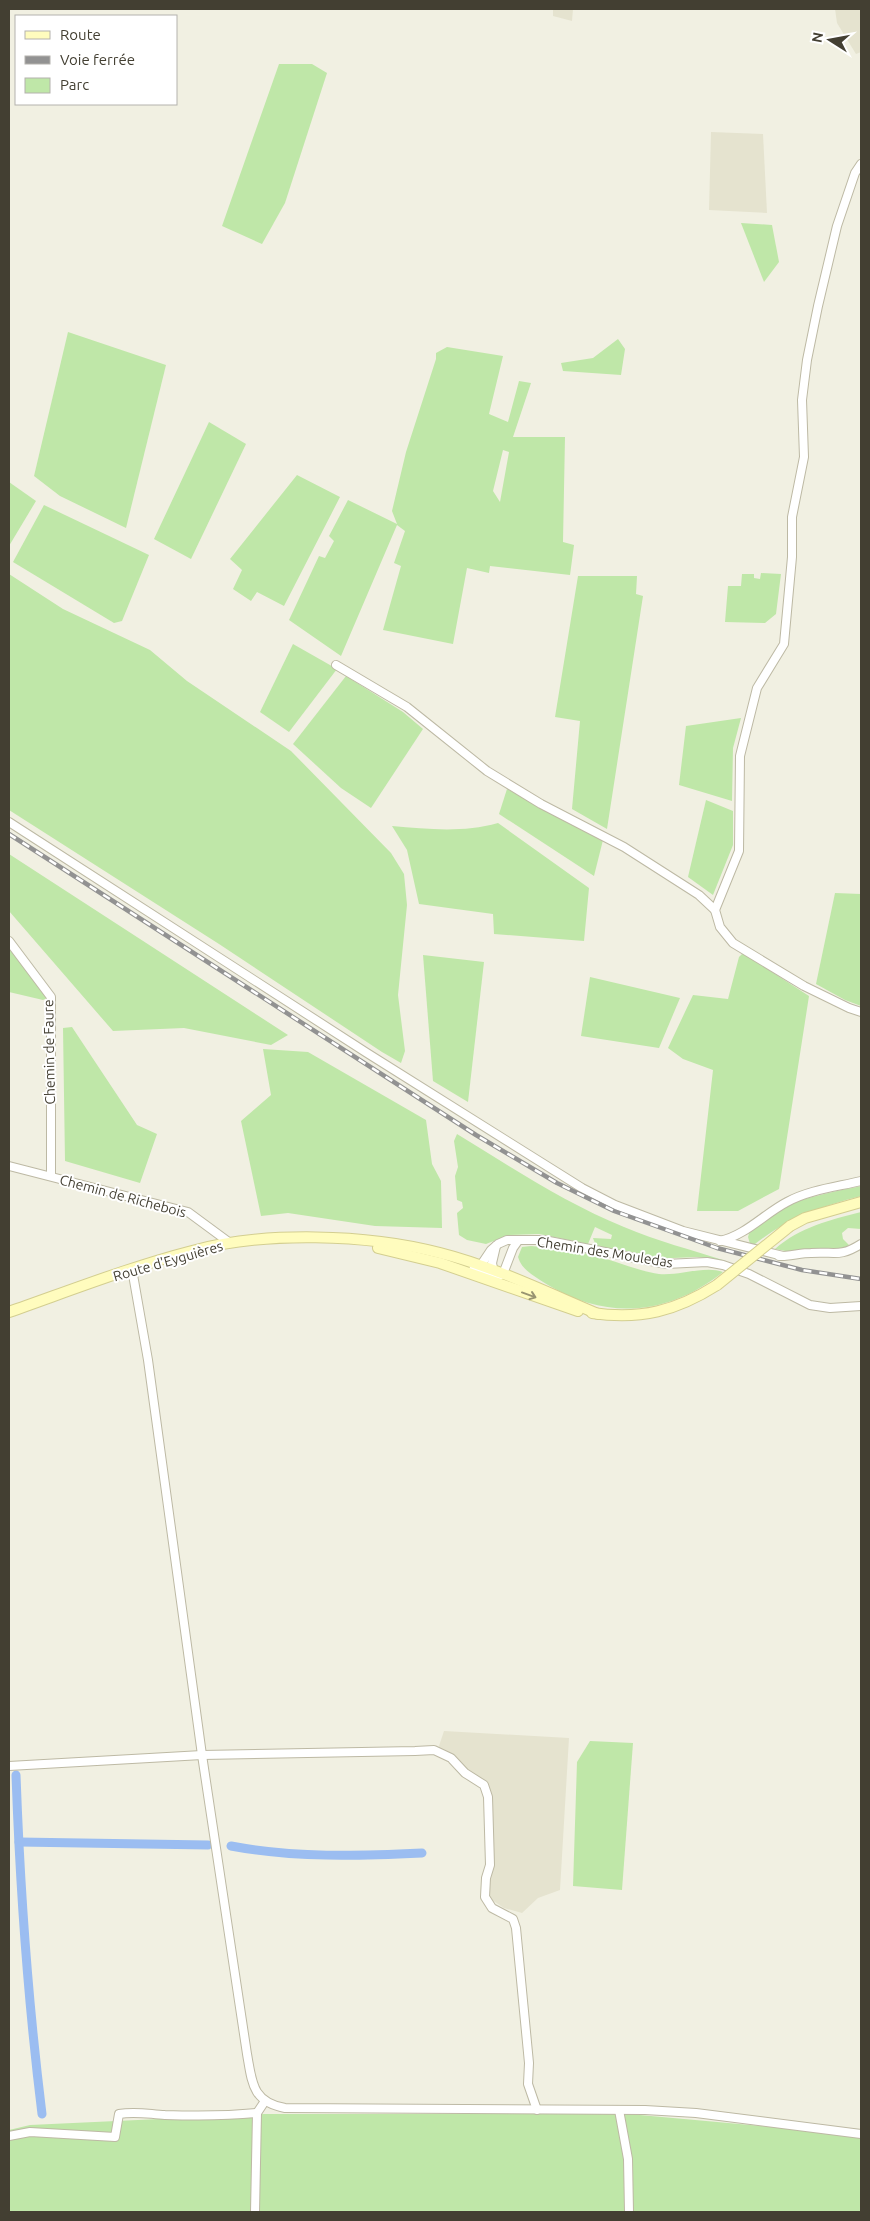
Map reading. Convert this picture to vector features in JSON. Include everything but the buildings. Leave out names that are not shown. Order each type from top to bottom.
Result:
[{"type":"main road","name":"Route d'Eyguières","points":[[332,1239],[416,1256],[574,1311],[622,1317],[673,1308],[690,1302],[717,1285],[790,1226],[805,1218],[861,1202]]},
{"type":"main road","name":"Route d'Eyguières","points":[[9,1312],[193,1250],[230,1243],[282,1237],[404,1245],[480,1265],[598,1314]]},
{"type":"street","points":[[715,910],[739,851],[740,756],[756,688],[784,644],[792,557],[792,517],[804,457],[802,400],[805,380],[818,306],[837,226],[855,173],[861,164]]},
{"type":"street","points":[[336,666],[407,707],[487,771],[541,804],[624,847],[699,895],[715,910],[720,927],[732,943],[804,986],[861,1012]]},
{"type":"street","points":[[9,822],[359,1048],[582,1188],[615,1205],[666,1225],[760,1255],[783,1256],[814,1252],[837,1255],[861,1244]]},
{"type":"street","name":"Chemin de Faure","points":[[9,941],[51,997],[51,1176]]},
{"type":"street","name":"Chemin de Richebois","points":[[9,1166],[188,1212],[230,1243]]},
{"type":"street","points":[[720,1242],[739,1235],[772,1211],[802,1194],[861,1181]]},
{"type":"street","name":"Chemin des Mouledas","points":[[496,1246],[507,1240],[544,1240],[666,1264],[715,1264],[749,1274],[810,1305],[830,1308],[861,1306]]},
{"type":"street","points":[[497,1273],[518,1241]]},
{"type":"street","points":[[480,1265],[496,1246]]},
{"type":"street","points":[[496,1246],[497,1273],[501,1285]]},
{"type":"street","points":[[416,1256],[442,1259],[497,1273]]},
{"type":"street","points":[[132,1269],[147,1352],[202,1755],[252,2082],[257,2094],[265,2102],[285,2108],[619,2110],[696,2113],[861,2134]]},
{"type":"street","points":[[9,1766],[202,1755],[434,1750],[451,1758],[464,1773],[484,1785],[488,1797],[490,1865],[486,1878],[485,1897],[492,1908],[513,1919],[516,1928],[529,2063],[528,2084],[537,2110]]},
{"type":"street","points":[[255,2212],[257,2113],[265,2102]]},
{"type":"street","points":[[619,2110],[628,2159],[629,2212]]},
{"type":"street","points":[[9,2136],[30,2132],[115,2137],[119,2114],[133,2111],[174,2115],[257,2113]]},
{"type":"shaded area","points":[[553,9],[573,9],[572,21],[553,16]]},
{"type":"shaded area","points":[[835,9],[861,9],[861,52],[856,54],[837,23]]},
{"type":"shaded area","points":[[711,132],[763,134],[767,213],[709,210]]},
{"type":"shaded area","points":[[444,1731],[569,1738],[560,1890],[538,1898],[522,1913],[504,1908],[489,1898],[492,1870],[490,1789],[473,1776],[459,1760],[438,1749]]},
{"type":"green space","points":[[279,64],[312,64],[327,73],[285,203],[262,244],[222,226]]},
{"type":"green space","points":[[741,223],[772,225],[779,262],[764,282]]},
{"type":"green space","points":[[68,332],[166,365],[126,528],[60,496],[34,476]]},
{"type":"green space","points":[[618,339],[625,349],[621,375],[563,371],[561,363],[593,358]]},
{"type":"green space","points":[[447,347],[503,356],[489,414],[508,422],[519,381],[531,383],[513,437],[565,437],[563,542],[574,545],[570,575],[490,566],[489,573],[467,568],[453,644],[383,630],[401,566],[394,563],[405,531],[397,525],[341,656],[289,620],[319,556],[325,558],[334,541],[329,536],[348,500],[397,524],[392,511],[406,452],[436,359],[436,353]],"holes":[[[503,450],[509,452],[500,502],[493,491]]]},
{"type":"green space","points":[[209,422],[246,444],[191,559],[154,539]]},
{"type":"green space","points":[[297,475],[340,497],[284,606],[257,592],[251,601],[233,589],[242,570],[230,559]]},
{"type":"green space","points":[[9,482],[36,501],[9,546]]},
{"type":"green space","points":[[44,505],[149,555],[122,621],[114,623],[13,562]]},
{"type":"green space","points":[[761,573],[781,574],[776,614],[765,623],[725,622],[728,586],[741,586],[742,574],[754,574],[754,578],[760,579]]},
{"type":"green space","points":[[9,574],[63,609],[150,650],[187,681],[291,751],[391,853],[404,874],[407,905],[398,995],[405,1051],[401,1063],[9,810]]},
{"type":"green space","points":[[578,576],[637,576],[636,594],[643,596],[607,829],[572,809],[580,721],[555,717]]},
{"type":"green space","points":[[293,644],[337,669],[289,732],[260,712]]},
{"type":"green space","points":[[346,676],[403,712],[423,729],[371,808],[341,788],[293,744]]},
{"type":"green space","points":[[741,718],[733,748],[732,801],[679,785],[686,726]]},
{"type":"green space","points":[[507,789],[603,840],[594,876],[499,814]]},
{"type":"green space","points":[[706,800],[733,811],[733,845],[713,895],[688,877]]},
{"type":"green space","points":[[498,823],[589,888],[584,941],[494,934],[493,914],[419,904],[407,850],[392,826],[458,829]]},
{"type":"green space","points":[[9,854],[288,1035],[271,1045],[184,1028],[113,1031],[9,911]]},
{"type":"green space","points":[[835,893],[861,894],[861,1006],[845,1000],[816,984]]},
{"type":"green space","points":[[9,947],[47,998],[43,1000],[9,992]]},
{"type":"green space","points":[[743,953],[809,996],[779,1189],[738,1211],[697,1211],[713,1070],[683,1059],[668,1048],[693,995],[728,999],[739,957]]},
{"type":"green space","points":[[423,955],[484,962],[468,1102],[433,1081]]},
{"type":"green space","points":[[590,977],[680,998],[659,1048],[581,1036]]},
{"type":"green space","points":[[72,1027],[137,1125],[157,1134],[140,1183],[65,1161],[63,1028]]},
{"type":"green space","points":[[263,1049],[308,1052],[426,1120],[432,1164],[441,1181],[442,1228],[375,1226],[288,1213],[261,1216],[241,1121],[271,1095]]},
{"type":"green space","points":[[457,1134],[539,1184],[602,1217],[649,1237],[726,1261],[697,1257],[649,1259],[596,1246],[593,1238],[611,1239],[612,1235],[595,1227],[588,1244],[539,1234],[509,1235],[486,1244],[467,1240],[459,1235],[457,1213],[463,1208],[462,1202],[457,1200],[455,1176],[458,1167],[454,1141]]},
{"type":"green space","points":[[861,1186],[861,1196],[806,1214],[780,1227],[755,1244],[750,1244],[748,1237],[754,1226],[766,1216],[781,1208],[816,1196]]},
{"type":"green space","points":[[861,1212],[861,1229],[848,1228],[842,1233],[843,1239],[849,1245],[838,1251],[823,1248],[791,1252],[775,1249],[805,1230],[827,1221]]},
{"type":"green space","points":[[531,1246],[588,1254],[659,1274],[676,1274],[701,1270],[723,1272],[681,1297],[660,1305],[616,1308],[593,1304],[571,1297],[530,1273],[518,1257],[522,1247]]},
{"type":"green space","points":[[590,1741],[633,1743],[622,1890],[573,1886],[577,1762]]},
{"type":"green space","points":[[265,2114],[629,2114],[861,2135],[861,2212],[9,2212],[9,2130],[30,2125]]},
{"type":"waterway","points":[[16,1775],[25,1945],[42,2114]]},
{"type":"waterway","points":[[19,1842],[208,1845]]},
{"type":"waterway","points":[[231,1846],[279,1853],[303,1854],[422,1853]]},
{"type":"railway","points":[[9,834],[476,1135],[557,1183],[614,1211],[717,1248],[802,1270],[861,1279]]}]
